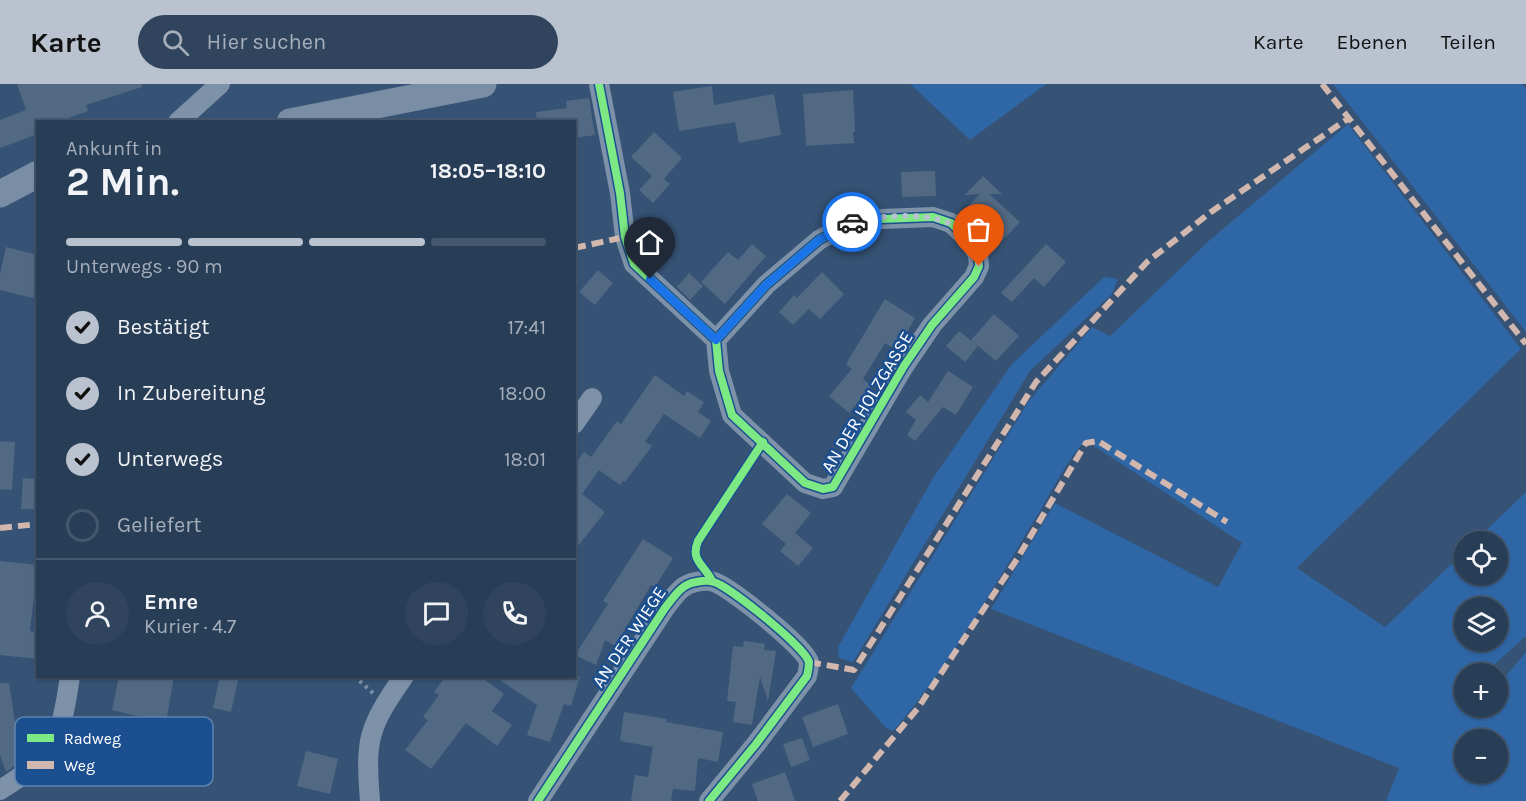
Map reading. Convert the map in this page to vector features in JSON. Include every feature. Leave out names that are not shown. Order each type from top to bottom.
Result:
[{"type":"street","points":[[180,120],[220,84]]},
{"type":"street","points":[[300,120],[483,84]]},
{"type":"street","points":[[600,84],[620,194],[625,237],[634,264],[716,340]]},
{"type":"street","points":[[0,194],[36,175]]},
{"type":"street","name":"AN DER HOLZGASSE","points":[[933,217],[951,223],[962,232],[978,255],[979,266],[974,277],[932,325],[904,366],[833,488],[823,489],[805,483],[732,415],[719,371],[716,340],[766,285],[819,240],[856,220],[933,217]]},
{"type":"street","points":[[576,421],[592,398]]},
{"type":"street","name":"AN DER WIEGE","points":[[538,801],[665,608],[680,589],[695,582],[712,581],[725,587],[774,625],[802,651],[809,662],[807,676],[756,744],[709,801]]},
{"type":"street","points":[[63,717],[70,678]]},
{"type":"street","points":[[370,801],[367,758],[372,730],[385,704],[403,678]]},
{"type":"street","points":[[0,790],[15,780]]},
{"type":"shaded area","points":[[910,84],[1046,84],[970,140]]},
{"type":"shaded area","points":[[1333,84],[1522,84],[1526,89],[1526,332]]},
{"type":"shaded area","points":[[1348,124],[1521,349],[1297,568],[1385,627],[1454,561],[1454,585],[1508,585],[1508,531],[1485,531],[1526,492],[1526,636],[1496,663],[1454,663],[1454,717],[1508,717],[1508,674],[1526,652],[1526,801],[1386,801],[1399,768],[991,609],[1055,503],[1218,587],[1242,543],[1085,440],[1064,469],[950,656],[893,731],[886,728],[851,688],[1028,402],[1092,327],[1110,336],[1211,239]]},
{"type":"shaded area","points":[[1104,277],[1118,279],[1112,294],[1030,371],[853,662],[839,658],[838,647],[933,478],[1012,364]]},
{"type":"building","points":[[17,84],[142,84],[142,87],[86,105],[88,111],[63,120],[36,120],[36,135],[0,148],[0,120],[26,110]]},
{"type":"building","points":[[712,86],[714,105],[774,94],[781,135],[739,143],[735,122],[679,131],[673,92]]},
{"type":"building","points":[[853,90],[854,143],[806,146],[803,94]]},
{"type":"building","points":[[589,98],[595,135],[576,138],[576,120],[537,120],[536,112],[567,108],[566,101]]},
{"type":"building","points":[[654,132],[682,158],[664,179],[670,184],[653,203],[639,190],[652,176],[631,157]]},
{"type":"building","points":[[935,171],[936,196],[902,197],[901,172]]},
{"type":"building","points":[[983,176],[1002,194],[989,194],[1020,222],[1002,241],[992,232],[985,239],[960,215],[980,194],[965,195]]},
{"type":"building","points":[[752,244],[766,256],[725,304],[701,282],[728,252],[738,260]]},
{"type":"building","points":[[1046,244],[1066,262],[1044,287],[1034,278],[1012,302],[1001,293]]},
{"type":"building","points":[[6,247],[36,254],[36,286],[33,298],[0,290],[0,274]]},
{"type":"building","points":[[598,270],[613,283],[595,305],[579,292]]},
{"type":"building","points":[[822,272],[844,294],[820,319],[809,309],[793,325],[779,312],[794,295],[797,298]]},
{"type":"building","points":[[689,273],[703,286],[690,300],[677,287]]},
{"type":"building","points":[[885,299],[915,318],[903,339],[900,337],[893,348],[885,343],[863,379],[872,386],[849,413],[829,396],[852,369],[846,364]]},
{"type":"building","points":[[994,314],[1019,336],[996,361],[971,340]]},
{"type":"building","points":[[959,331],[978,346],[965,362],[946,346]]},
{"type":"building","points":[[948,371],[973,387],[956,415],[943,407],[915,441],[907,435],[916,420],[906,412],[920,395],[928,402]]},
{"type":"building","points":[[655,375],[684,396],[687,391],[704,402],[698,412],[711,421],[700,438],[664,414],[645,442],[652,446],[625,482],[623,481],[620,485],[599,470],[582,494],[605,512],[576,548],[576,462],[584,452],[591,457],[617,421],[621,424]]},
{"type":"building","points":[[0,441],[15,442],[12,490],[0,489]]},
{"type":"building","points":[[23,478],[36,479],[36,509],[21,509]]},
{"type":"building","points":[[787,494],[811,513],[786,544],[762,524]]},
{"type":"building","points":[[795,533],[813,548],[798,566],[780,551]]},
{"type":"building","points":[[643,539],[673,558],[655,587],[651,585],[615,646],[605,640],[596,665],[576,653],[608,604],[603,601]]},
{"type":"building","points":[[0,561],[36,565],[36,587],[30,631],[36,632],[36,659],[0,655]]},
{"type":"building","points":[[744,641],[765,644],[764,650],[776,651],[768,701],[760,677],[752,725],[733,722],[736,702],[727,701],[733,646],[743,647]]},
{"type":"building","points":[[580,676],[571,706],[564,704],[550,742],[527,735],[537,705],[497,678],[576,678]]},
{"type":"building","points":[[119,678],[174,678],[167,717],[141,717],[112,710]]},
{"type":"building","points":[[220,678],[239,678],[231,712],[213,708]]},
{"type":"building","points":[[444,678],[483,678],[504,694],[492,711],[512,725],[497,746],[466,723],[431,769],[405,750],[428,720],[423,717],[439,695],[434,692]]},
{"type":"building","points":[[0,683],[9,683],[15,722],[15,765],[6,772],[0,755]]},
{"type":"building","points":[[838,704],[848,734],[813,747],[802,717]]},
{"type":"building","points":[[624,712],[723,732],[718,762],[698,758],[695,791],[673,789],[671,801],[631,801],[635,775],[648,777],[653,747],[620,741]]},
{"type":"building","points":[[802,738],[810,760],[791,767],[783,744]]},
{"type":"building","points":[[306,751],[338,759],[330,794],[297,786]]},
{"type":"building","points":[[785,772],[795,801],[758,801],[752,784]]},
{"type":"marked path","points":[[1322,84],[1526,344]]},
{"type":"marked path","points":[[809,662],[854,670],[1036,382],[1147,262],[1211,212],[1349,118]]},
{"type":"marked path","points":[[576,248],[625,237]]},
{"type":"marked path","points":[[840,801],[918,708],[1017,559],[1086,443],[1098,441],[1227,522]]},
{"type":"marked path","points":[[0,528],[36,524]]},
{"type":"cycle path","points":[[599,84],[620,193],[625,237],[634,264],[716,340],[719,371],[732,415],[805,483],[823,489],[833,487],[904,366],[932,325],[974,277],[979,266],[978,255],[971,242],[951,223],[933,217],[856,220],[819,240],[766,285],[716,340]]},
{"type":"cycle path","points":[[712,581],[697,558],[698,541],[763,442]]},
{"type":"cycle path","points":[[538,801],[665,608],[686,585],[707,581],[723,586],[766,618],[795,644],[809,662],[807,676],[756,744],[709,801]]},
{"type":"way so far","points":[[852,222],[897,216],[933,217],[951,223],[971,242],[978,255],[979,266]]},
{"type":"route","points":[[650,279],[716,340],[766,285],[819,240],[852,222]]}]
